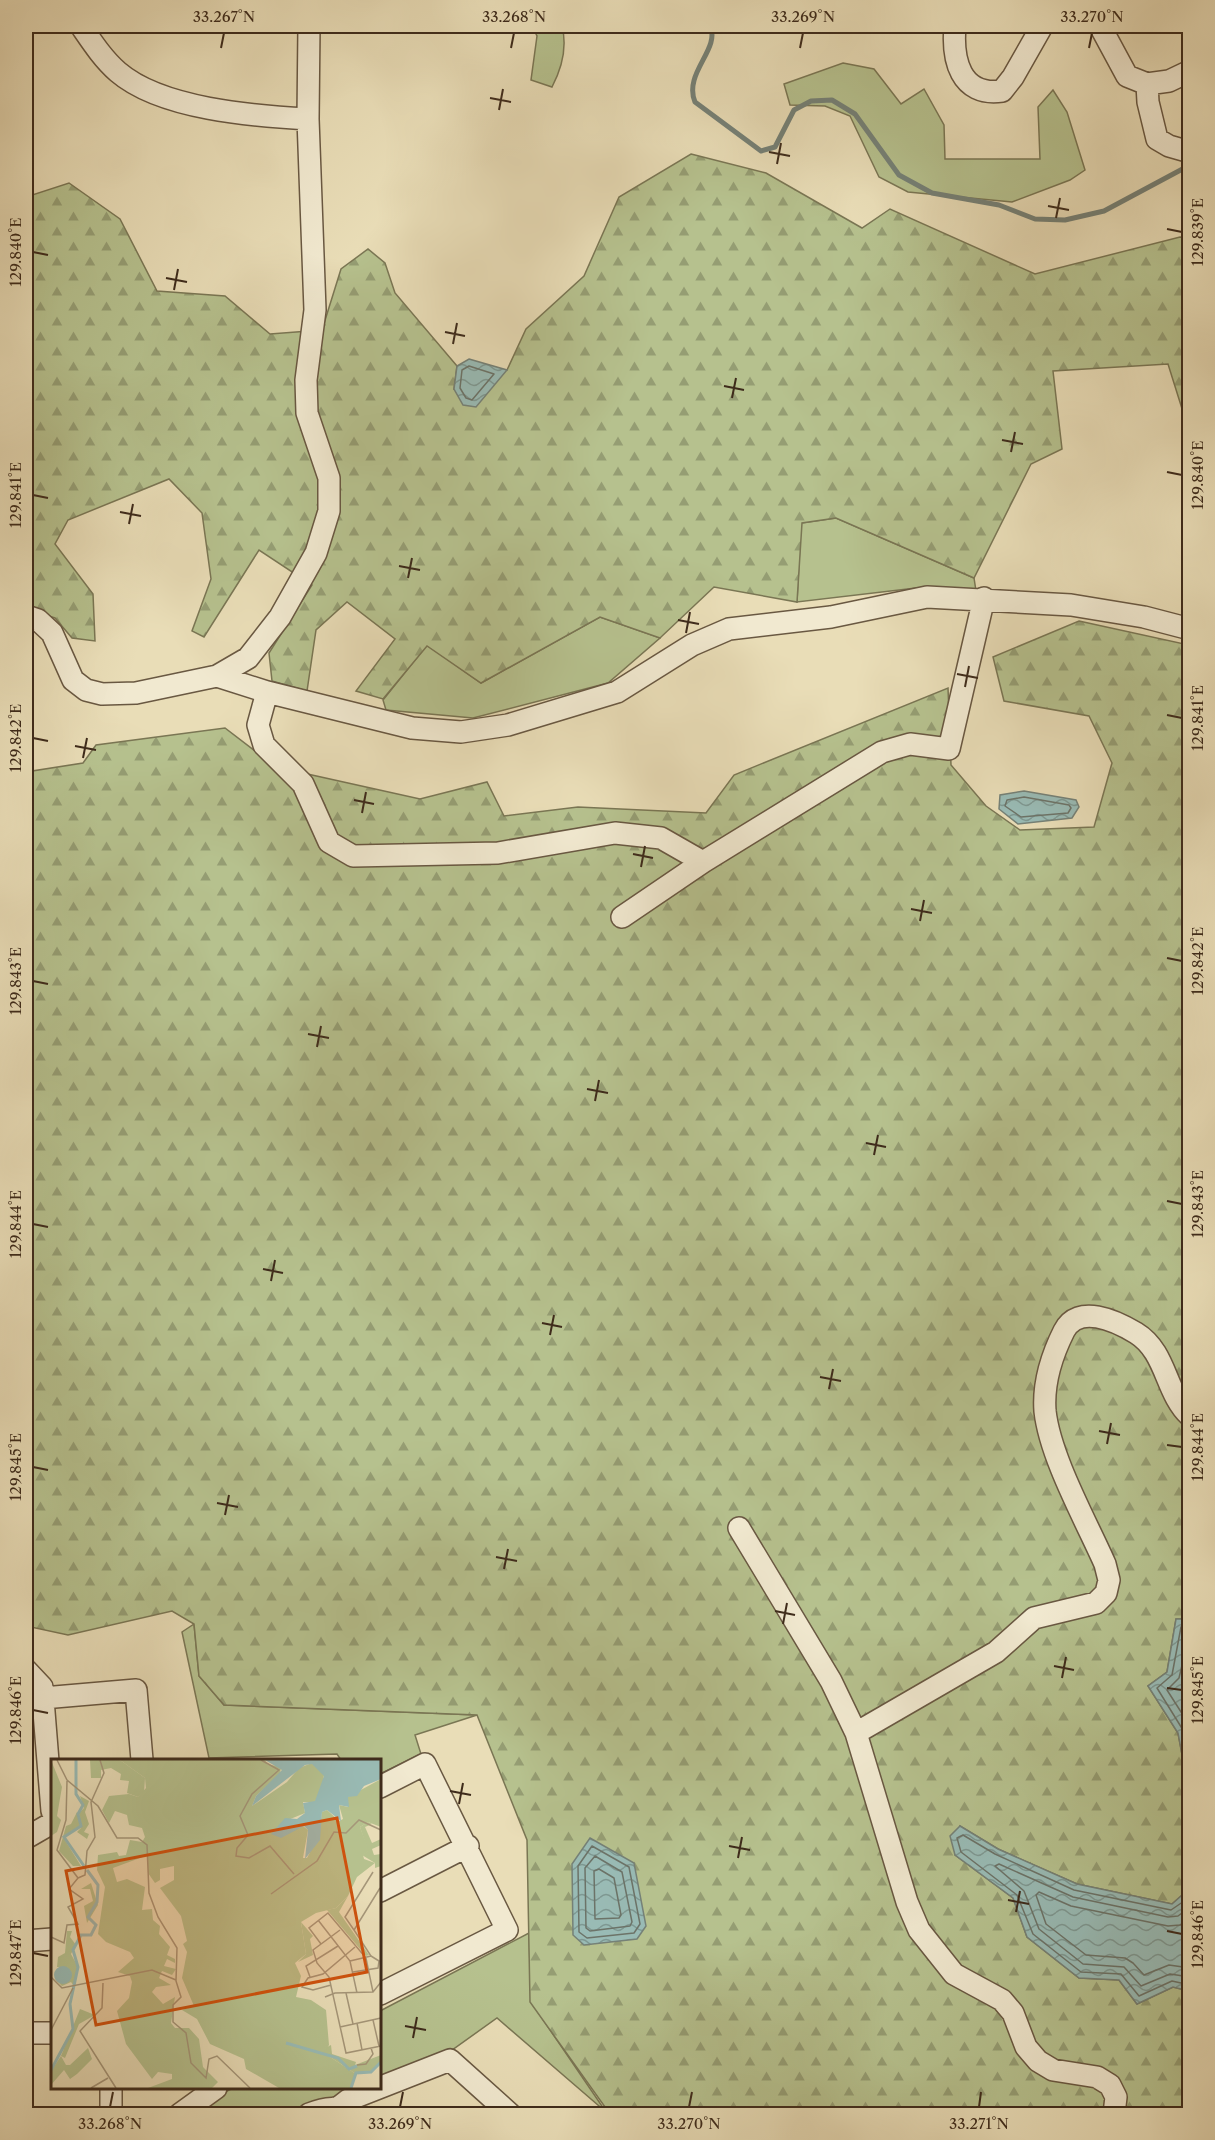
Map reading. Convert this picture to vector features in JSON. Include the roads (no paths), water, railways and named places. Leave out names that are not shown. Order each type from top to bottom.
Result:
[{"type":"street","points":[[81,26],[102,57],[119,74],[144,90],[171,99],[257,116],[308,118]]},
{"type":"street","points":[[26,616],[38,620],[52,633],[73,680],[86,690],[102,694],[136,693],[217,676],[248,658],[280,617],[316,553],[329,511],[329,478],[307,413],[306,380],[315,310],[308,118],[309,26]]},
{"type":"street","points":[[955,26],[953,48],[958,69],[974,87],[989,93],[1002,91],[1013,77],[1042,26]]},
{"type":"street","points":[[1100,26],[1127,76],[1147,84],[1169,81],[1190,71]]},
{"type":"street","points":[[1147,84],[1148,102],[1157,139],[1169,146],[1190,152]]},
{"type":"street","points":[[217,676],[267,692],[412,728],[460,732],[508,725],[617,692],[692,645],[729,629],[831,617],[927,597],[984,598],[1071,605],[1144,617],[1190,629]]},
{"type":"street","points":[[622,918],[703,862],[882,752],[910,744],[949,749],[984,598]]},
{"type":"street","points":[[267,692],[258,725],[264,745],[303,784],[330,842],[353,856],[498,853],[615,832],[661,838],[703,862]]},
{"type":"street","points":[[856,1733],[996,1652],[1034,1618],[1096,1603],[1106,1593],[1109,1580],[1106,1564],[1058,1457],[1045,1410],[1051,1358],[1066,1326],[1081,1316],[1103,1317],[1138,1334],[1157,1354],[1179,1406],[1190,1416]]},
{"type":"street","points":[[739,1528],[831,1681],[856,1733],[907,1902],[919,1930],[954,1974],[1002,2000],[1013,2013],[1026,2047],[1038,2061],[1053,2070],[1096,2077],[1110,2085],[1116,2097],[1114,2115]]},
{"type":"street","points":[[26,1670],[42,1688],[51,1798]]},
{"type":"street","points":[[43,1698],[136,1690],[142,1759]]},
{"type":"street","points":[[381,1786],[425,1764],[507,1930],[381,1993]]},
{"type":"street","points":[[26,1838],[51,1824]]},
{"type":"street","points":[[381,1890],[467,1847]]},
{"type":"street","points":[[26,1941],[51,1939]]},
{"type":"street","points":[[26,2033],[51,2033]]},
{"type":"street","points":[[381,2087],[450,2060],[510,2115]]},
{"type":"street","points":[[111,2089],[111,2115]]},
{"type":"street","points":[[180,2115],[211,2089]]},
{"type":"street","points":[[309,2115],[319,2110],[347,2111],[348,2100],[376,2089]]},
{"type":"water","points":[[469,359],[507,370],[476,407],[463,405],[454,389],[457,366]]},
{"type":"water","points":[[1024,791],[1076,800],[1079,807],[1072,818],[1018,824],[999,809],[1000,795]]},
{"type":"water","points":[[1176,1619],[1189,1619],[1189,1792],[1178,1733],[1148,1686],[1167,1672]]},
{"type":"water","points":[[960,1826],[998,1849],[1077,1884],[1172,1904],[1189,1889],[1189,1991],[1173,1987],[1137,2004],[1119,1980],[1079,1978],[1027,1937],[1013,1898],[955,1855],[950,1836]]},
{"type":"water","points":[[590,1838],[634,1863],[646,1926],[637,1939],[584,1945],[573,1935],[572,1864]]},
{"type":"waterway","points":[[710,26],[711,43],[694,81],[695,102],[761,151],[775,147],[794,110],[811,101],[832,100],[855,114],[899,175],[932,193],[999,205],[1035,219],[1065,220],[1104,211],[1190,165]]}]
